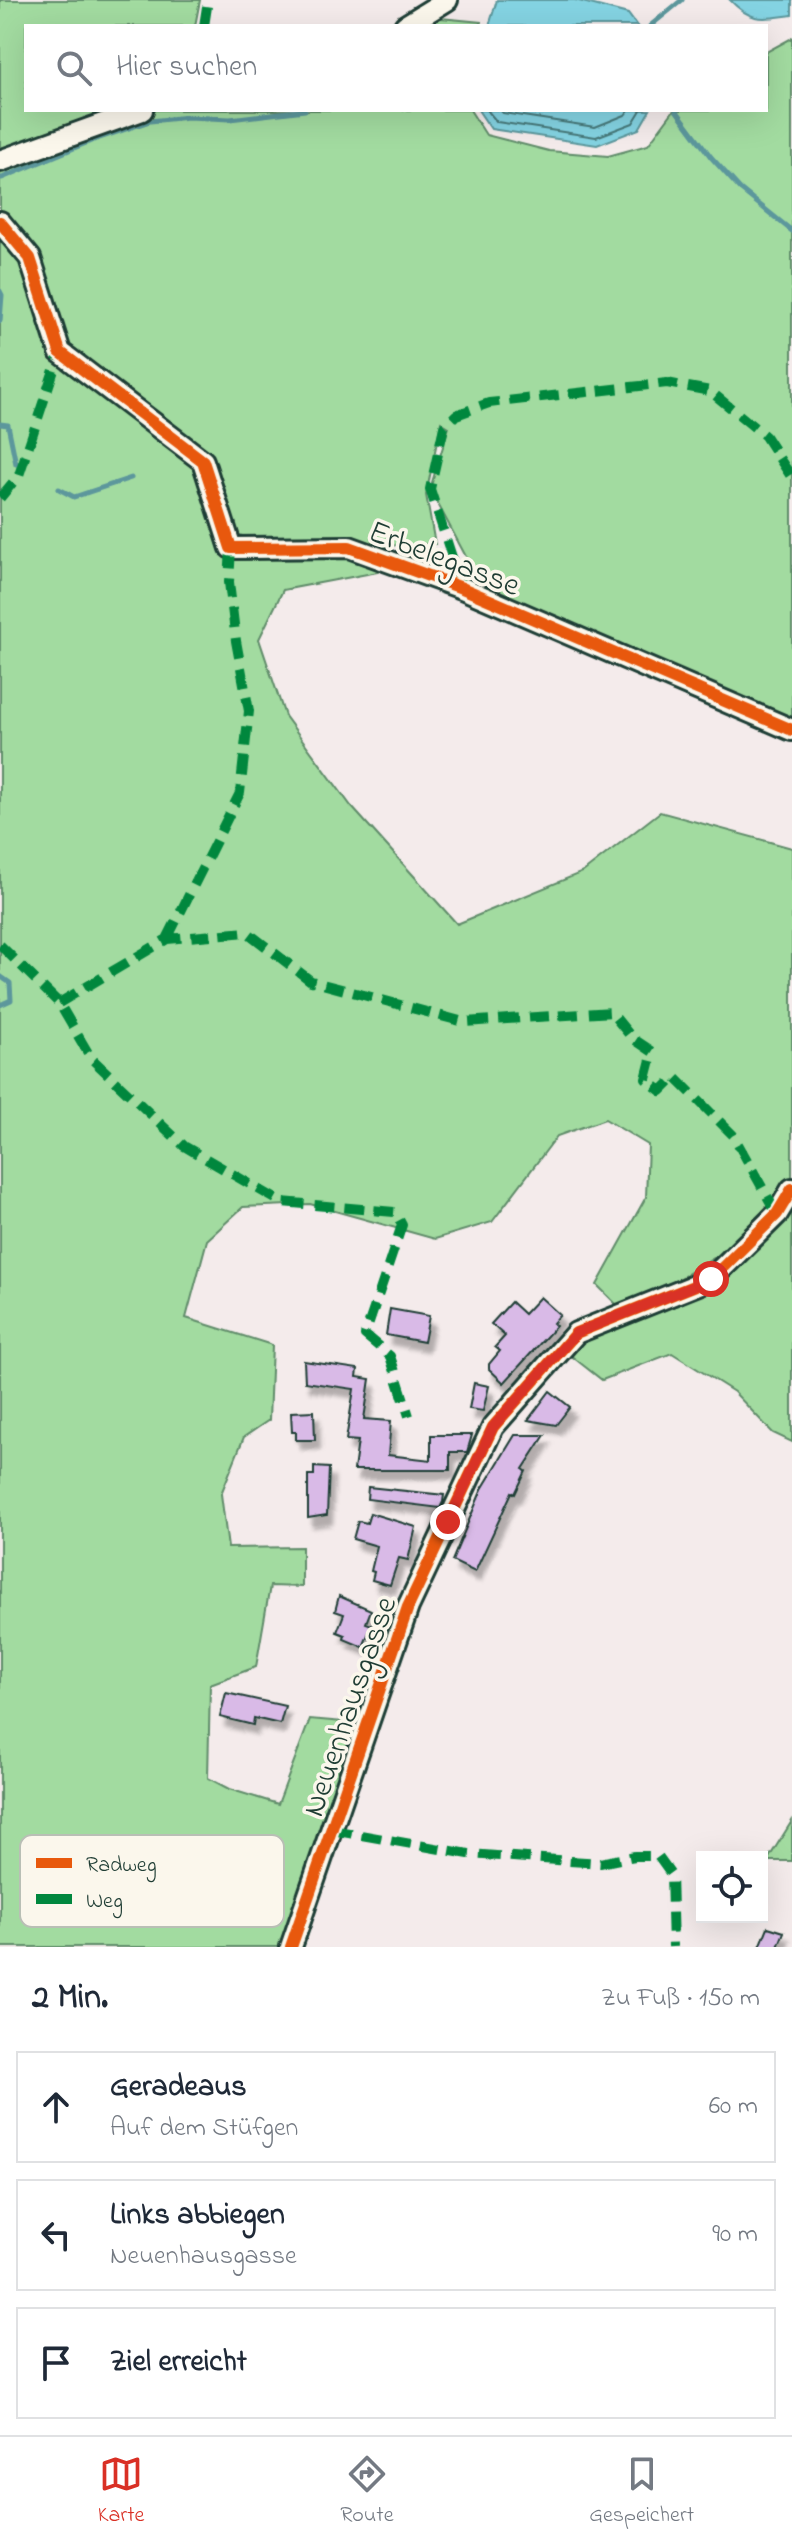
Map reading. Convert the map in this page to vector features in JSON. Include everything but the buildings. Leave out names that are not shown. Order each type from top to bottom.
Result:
[{"type":"street","points":[[408,24],[447,0]]},
{"type":"street","points":[[0,161],[136,112]]},
{"type":"street","name":"Erbelegasse","points":[[0,222],[30,258],[60,352],[203,461],[231,548],[349,547],[462,588],[792,730]]},
{"type":"street","name":"Neuenhausgasse","points":[[291,1947],[408,1607],[493,1427],[576,1333],[711,1279],[777,1214],[792,1189]]},
{"type":"green space","points":[[0,0],[200,0],[195,24],[24,24],[24,112],[471,112],[486,135],[549,151],[608,156],[648,145],[673,112],[768,112],[768,51],[792,38],[792,723],[510,601],[471,566],[430,489],[449,427],[441,422],[426,495],[435,544],[297,545],[246,537],[228,525],[194,451],[211,523],[252,547],[377,559],[378,572],[283,590],[259,639],[285,716],[351,806],[457,924],[583,872],[660,812],[792,848],[792,1177],[732,1247],[659,1291],[619,1307],[597,1285],[646,1197],[648,1145],[605,1119],[557,1136],[492,1222],[435,1239],[310,1204],[243,1207],[207,1240],[186,1318],[272,1345],[269,1420],[244,1437],[221,1494],[228,1548],[302,1547],[302,1587],[270,1586],[256,1667],[210,1684],[208,1778],[229,1789],[278,1804],[310,1719],[354,1723],[327,1827],[281,1947],[0,1947]]},
{"type":"green space","points":[[430,17],[481,22],[481,24],[427,24]]},
{"type":"green space","points":[[792,1206],[792,1442],[773,1433],[734,1392],[672,1353],[602,1380],[570,1355],[573,1345],[709,1285],[760,1246]]},
{"type":"green space","points":[[792,1821],[792,1861],[768,1859]]},
{"type":"water","points":[[497,0],[575,0],[628,14],[636,24],[490,24]]},
{"type":"water","points":[[730,0],[792,0],[792,15],[758,18],[745,13]]},
{"type":"water","points":[[479,112],[649,112],[639,129],[597,145],[491,129]]},
{"type":"waterway","points":[[652,24],[682,0]]},
{"type":"waterway","points":[[2,178],[91,141],[150,121],[188,117],[230,119],[288,112]]},
{"type":"waterway","points":[[677,112],[740,189],[792,231]]},
{"type":"waterway","points":[[0,291],[0,321]]},
{"type":"waterway","points":[[0,424],[8,425],[16,464]]},
{"type":"waterway","points":[[59,489],[74,497],[131,478]]},
{"type":"waterway","points":[[0,976],[10,983],[11,1000],[0,1005]]},
{"type":"marked path","points":[[204,24],[208,0]]},
{"type":"marked path","points":[[0,498],[19,475],[60,352]]},
{"type":"marked path","points":[[462,588],[430,489],[444,427],[456,415],[489,403],[667,383],[710,391],[765,436],[792,478]]},
{"type":"marked path","points":[[167,939],[240,793],[249,711],[229,582],[231,548]]},
{"type":"marked path","points":[[59,1003],[167,939],[247,932],[311,981],[464,1022],[611,1012],[632,1038],[653,1052],[646,1079],[661,1091],[675,1077],[733,1135],[777,1214]]},
{"type":"marked path","points":[[0,945],[59,1003],[91,1058],[184,1146],[281,1202],[395,1212],[402,1225],[365,1335],[390,1356],[409,1416]]},
{"type":"marked path","points":[[332,1830],[469,1854],[600,1863],[635,1856],[658,1856],[671,1874],[673,1947]]},
{"type":"cycle path","points":[[0,222],[30,258],[60,352],[203,461],[231,548],[349,547],[462,588],[792,730]]},
{"type":"cycle path","points":[[291,1947],[408,1607],[493,1427],[576,1333],[711,1279],[777,1214],[792,1189]]},
{"type":"route","points":[[448,1522],[493,1427],[576,1333],[711,1279]]}]
